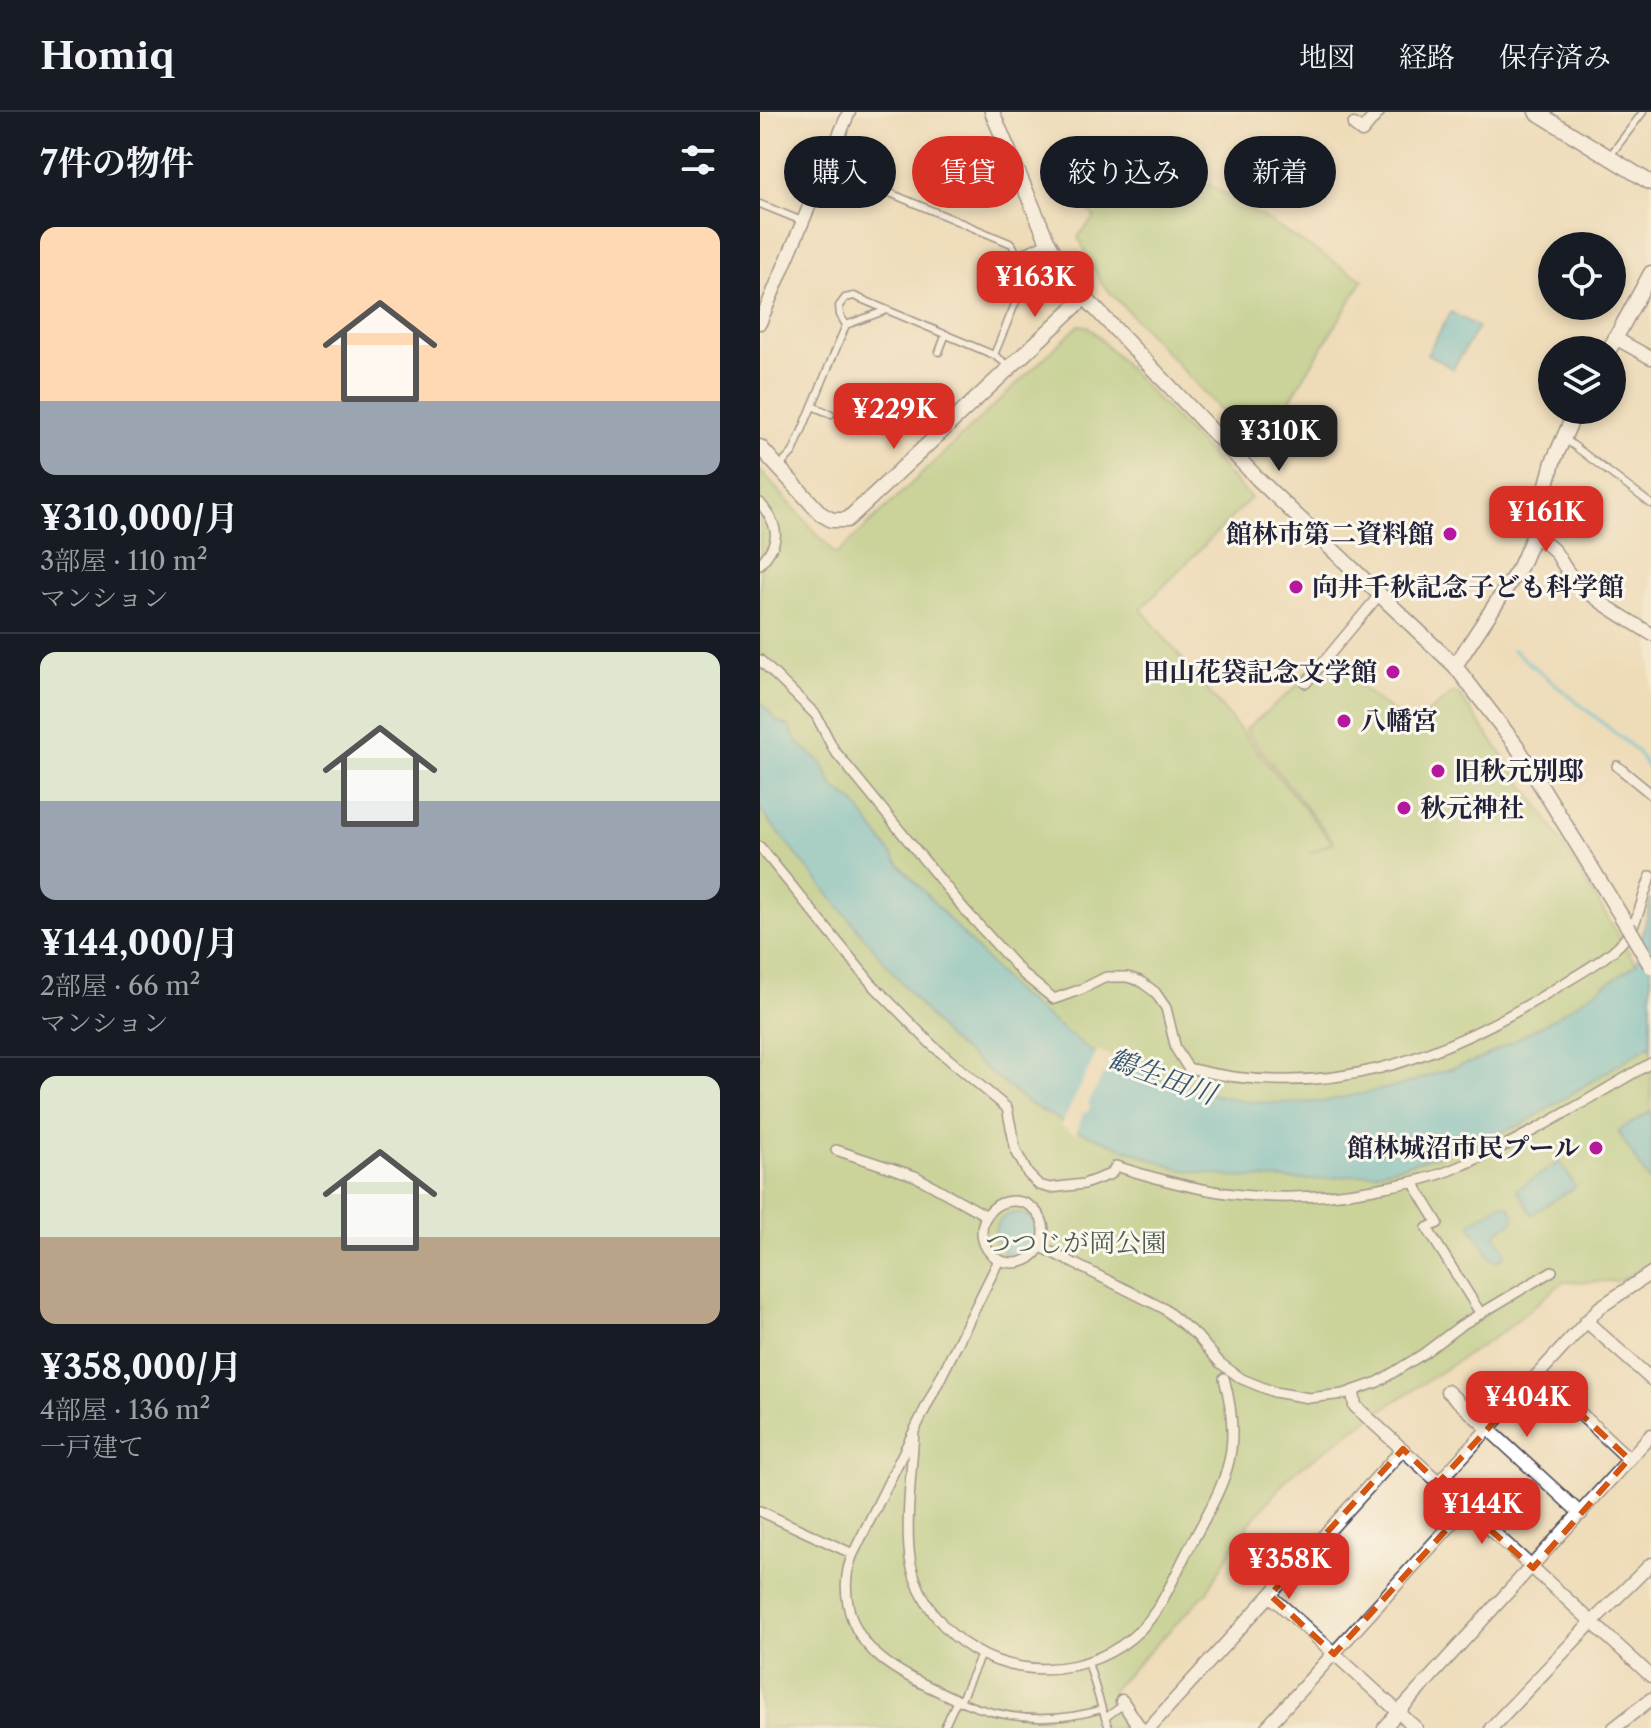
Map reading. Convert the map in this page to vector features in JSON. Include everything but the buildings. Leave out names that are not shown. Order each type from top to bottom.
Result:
[{"type":"street","points":[[839,136],[849,112]]},
{"type":"street","points":[[992,112],[1047,240],[1065,273],[1084,298],[1258,479],[1455,666],[1516,745],[1651,966]]},
{"type":"street","points":[[1354,125],[1362,131],[1378,112]]},
{"type":"street","points":[[1536,112],[1651,183]]},
{"type":"street","points":[[760,323],[808,208]]},
{"type":"street","points":[[1616,336],[1651,273]]},
{"type":"street","points":[[760,447],[821,514],[832,520],[847,520],[1084,298]]},
{"type":"street","points":[[1626,349],[1651,358]]},
{"type":"street","points":[[1455,666],[1520,567],[1533,537],[1562,437],[1569,424]]},
{"type":"street","points":[[760,503],[771,518],[776,536],[770,553],[760,564]]},
{"type":"street","points":[[1533,537],[1550,545],[1572,578],[1651,634]]},
{"type":"street","points":[[1306,683],[1380,594]]},
{"type":"street","points":[[760,660],[816,715],[834,750],[965,910],[1023,974],[1054,999],[1106,977],[1127,977],[1140,981],[1155,992],[1166,1008],[1176,1049],[1188,1068],[1215,1075],[1261,1081],[1328,1080],[1417,1056],[1482,1031],[1579,974],[1612,950],[1629,934],[1651,876]]},
{"type":"street","points":[[1617,766],[1651,794]]},
{"type":"street","points":[[760,847],[872,984],[932,1045],[1007,1108],[1016,1151],[1028,1174],[1039,1185],[1050,1188],[1084,1184],[1111,1174],[1116,1166],[1172,1184],[1265,1199],[1326,1197],[1413,1182],[1452,1170],[1491,1151],[1651,1063]]},
{"type":"street","points":[[836,1150],[915,1176],[987,1216]]},
{"type":"street","points":[[1413,1182],[1438,1223],[1427,1228],[1481,1314]]},
{"type":"street","points":[[1005,1203],[1028,1205],[1039,1216],[1043,1226],[1041,1247],[1025,1261],[1009,1263],[999,1260],[987,1248],[983,1238],[987,1216],[1005,1203]]},
{"type":"street","points":[[1041,1247],[1163,1308],[1197,1336],[1220,1363],[1257,1387],[1283,1395],[1309,1398],[1353,1392],[1389,1375],[1460,1326],[1552,1271]]},
{"type":"street","points":[[958,1701],[888,1666],[861,1638],[847,1601],[847,1574],[853,1554],[999,1260]]},
{"type":"street","points":[[1438,1483],[1586,1321],[1614,1296],[1649,1277]]},
{"type":"street","points":[[1586,1321],[1651,1379]]},
{"type":"street","points":[[1538,1374],[1629,1459]]},
{"type":"street","points":[[914,1431],[909,1550],[923,1597],[942,1624],[981,1654],[1029,1669],[1062,1668],[1088,1662],[1126,1642],[1156,1611],[1225,1481],[1232,1429],[1224,1378]]},
{"type":"street","points":[[1447,1391],[1581,1514]]},
{"type":"street","points":[[1353,1392],[1355,1406],[1651,1676]]},
{"type":"street","points":[[1384,1728],[1651,1435]]},
{"type":"street","points":[[1149,1728],[1403,1449]]},
{"type":"street","points":[[1266,1728],[1466,1508]]},
{"type":"street","points":[[760,1511],[853,1554]]},
{"type":"street","points":[[1491,1728],[1651,1564]]},
{"type":"street","points":[[1270,1595],[1416,1728]]},
{"type":"street","points":[[1614,1728],[1651,1699]]},
{"type":"street","points":[[1123,1702],[1140,1728]]},
{"type":"lane","points":[[1609,157],[1643,112]]},
{"type":"lane","points":[[896,196],[1012,244],[1027,275],[994,355]]},
{"type":"lane","points":[[760,204],[802,221]]},
{"type":"lane","points":[[1018,255],[1047,240]]},
{"type":"lane","points":[[846,325],[839,306],[850,296],[994,355],[1011,367]]},
{"type":"lane","points":[[778,467],[793,452],[846,325],[887,310]]},
{"type":"lane","points":[[939,352],[946,334]]},
{"type":"lane","points":[[812,406],[831,414]]},
{"type":"lane","points":[[1562,437],[1651,504]]},
{"type":"lane","points":[[944,1728],[981,1654]]},
{"type":"lane","points":[[1088,1662],[1109,1728]]},
{"type":"lane","points":[[958,1701],[987,1711],[1026,1718],[1066,1717],[1102,1709]]},
{"type":"lane","points":[[1105,1718],[1123,1702]]},
{"type":"highlighted area","points":[[1538,1374],[1629,1459],[1533,1568],[1466,1508],[1334,1654],[1270,1595],[1403,1449],[1438,1483]]},
{"type":"green space","points":[[1208,183],[1224,193],[1224,208],[1247,208],[1363,280],[1259,451],[1102,284],[1078,237],[1095,217],[1085,208],[1208,208]]},
{"type":"green space","name":"つつじが岡公園","points":[[1079,325],[1088,326],[1251,498],[1141,609],[1332,842],[1309,854],[1334,842],[1245,730],[1296,687],[1305,671],[1345,675],[1411,726],[1453,693],[1459,694],[1542,811],[1651,984],[1651,1264],[1619,1281],[1563,1282],[1504,1331],[1374,1415],[1290,1475],[1240,1535],[1207,1592],[1111,1691],[1133,1728],[760,1728],[760,470],[836,555]]},
{"type":"water","points":[[1451,312],[1478,327],[1453,369],[1427,354]]},
{"type":"water","points":[[760,702],[778,722],[789,726],[798,743],[822,763],[833,787],[854,802],[899,864],[1016,993],[1091,1051],[1173,1085],[1241,1101],[1322,1102],[1399,1086],[1480,1059],[1552,1020],[1636,964],[1651,898],[1651,1044],[1523,1124],[1441,1155],[1375,1173],[1314,1180],[1231,1177],[1178,1169],[1081,1132],[1028,1103],[946,1037],[760,810]]},
{"type":"water","points":[[1651,1111],[1651,1184],[1618,1131]]},
{"type":"water","points":[[1560,1162],[1575,1187],[1532,1214],[1517,1189]]},
{"type":"water","points":[[1503,1204],[1510,1207],[1514,1214],[1513,1221],[1496,1235],[1505,1251],[1503,1258],[1497,1261],[1491,1258],[1471,1226],[1472,1222]]},
{"type":"water","points":[[1016,1213],[1031,1219],[1037,1234],[1031,1249],[1016,1255],[1001,1249],[995,1234],[1001,1219]]},
{"type":"pier","points":[[1098,1050],[1113,1057],[1088,1103],[1090,1107],[1083,1113],[1076,1134],[1061,1126]]},
{"type":"waterway","points":[[1513,650],[1636,750],[1651,772]]},
{"type":"place","name":"館林市第二資料館","points":[[1450,534]]},
{"type":"place","name":"向井千秋記念子ども科学館","points":[[1296,587]]},
{"type":"place","name":"田山花袋記念文学館","points":[[1393,672]]},
{"type":"place","name":"八幡宮","points":[[1344,721]]},
{"type":"place","name":"旧秋元別邸","points":[[1438,771]]},
{"type":"place","name":"秋元神社","points":[[1404,808]]},
{"type":"place","name":"館林城沼市民プール","points":[[1596,1148]]},
{"type":"water label","name":"鶴生田川","points":[[1162,1076]]}]
